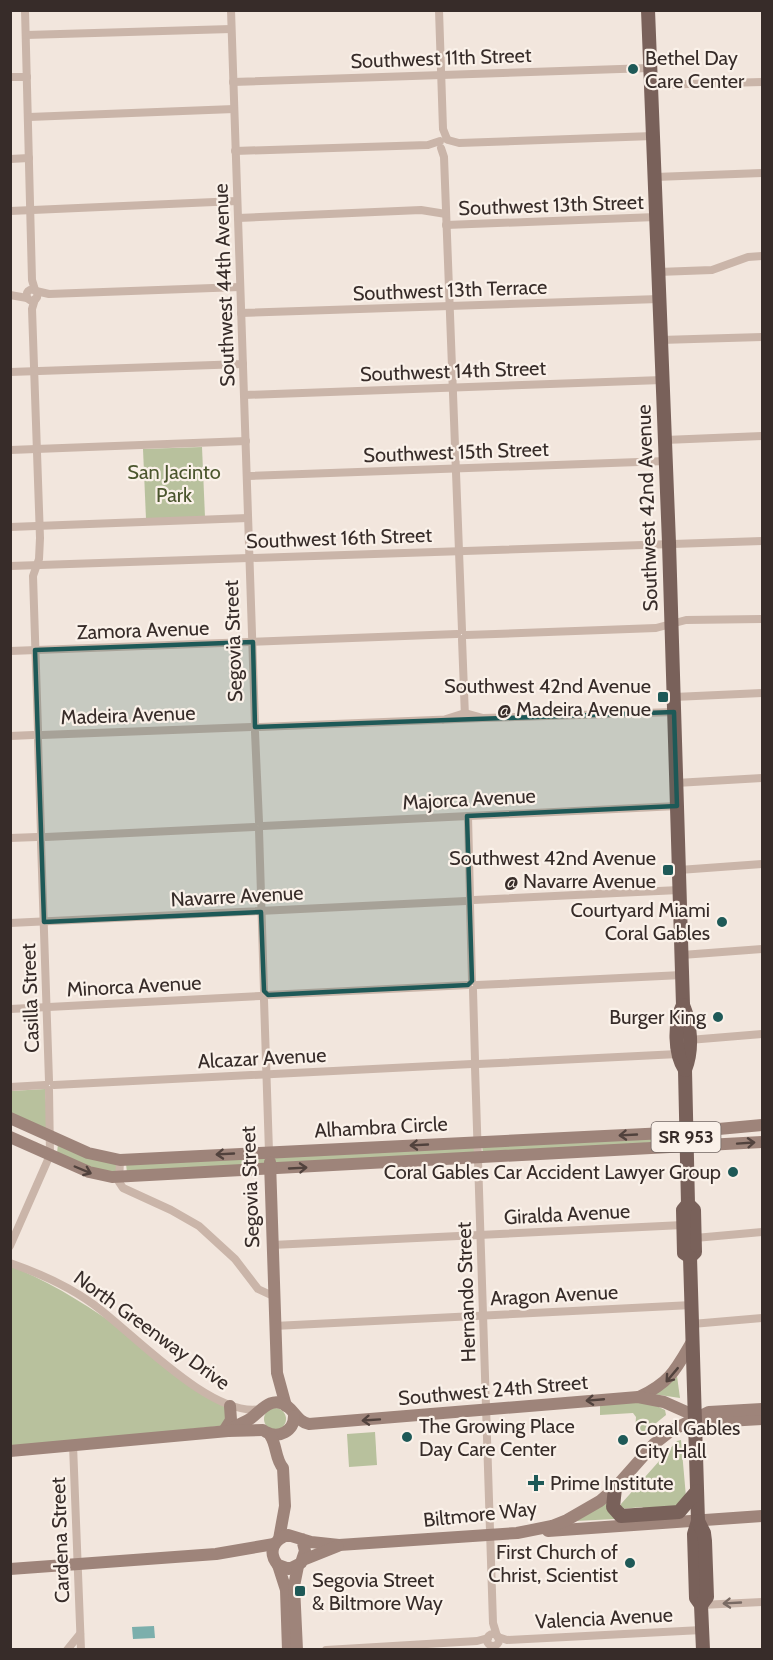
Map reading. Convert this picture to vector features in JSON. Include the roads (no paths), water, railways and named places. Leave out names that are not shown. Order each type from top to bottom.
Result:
[{"type":"main road","name":"Southwest 42nd Avenue","points":[[648,10],[669,543],[682,956],[678,1059],[685,1070]]},
{"type":"main road","name":"Southwest 42nd Avenue","points":[[680,1011],[688,1018],[690,1058],[685,1070],[687,1147],[686,1207],[683,1225],[684,1253],[690,1257]]},
{"type":"main road","name":"Southwest 42nd Avenue","points":[[686,1207],[694,1210],[695,1252],[690,1257],[698,1521],[694,1534],[696,1598],[701,1605],[703,1650]]},
{"type":"main road","points":[[615,1488],[613,1507],[621,1516],[679,1512],[697,1491]]},
{"type":"street","points":[[25,10],[32,295]]},
{"type":"street","name":"Southwest 44th Avenue","points":[[231,10],[250,557]]},
{"type":"street","points":[[439,10],[465,716],[483,718],[674,712]]},
{"type":"street","points":[[26,35],[231,29]]},
{"type":"street","name":"Southwest 11th Street","points":[[233,82],[650,68]]},
{"type":"street","points":[[10,77],[27,77]]},
{"type":"street","points":[[651,85],[762,82]]},
{"type":"street","points":[[29,117],[234,110]]},
{"type":"street","points":[[235,151],[653,136]]},
{"type":"street","points":[[10,159],[29,158]]},
{"type":"street","name":"Southwest 13th Street","points":[[655,177],[762,173]]},
{"type":"street","points":[[10,211],[237,201]]},
{"type":"street","name":"Southwest 13th Street","points":[[238,218],[421,210],[446,214]]},
{"type":"street","name":"Southwest 13th Street","points":[[446,225],[656,217]]},
{"type":"street","points":[[658,272],[712,270],[748,257],[762,256]]},
{"type":"street","points":[[14,295],[240,287]]},
{"type":"street","name":"Casilla Street","points":[[10,1246],[50,1155],[51,1137],[33,576],[40,526],[32,295]]},
{"type":"street","name":"Southwest 13th Terrace","points":[[241,313],[659,299]]},
{"type":"street","points":[[660,340],[762,337]]},
{"type":"street","points":[[10,372],[243,364]]},
{"type":"street","name":"Southwest 14th Street","points":[[244,395],[662,380]]},
{"type":"street","points":[[665,440],[762,436]]},
{"type":"street","points":[[10,450],[246,441]]},
{"type":"street","name":"Southwest 15th Street","points":[[247,476],[666,461]]},
{"type":"street","points":[[10,527],[248,518]]},
{"type":"street","name":"Southwest 16th Street","points":[[10,566],[762,541]]},
{"type":"street","name":"Segovia Street","points":[[250,557],[274,1326],[277,1373],[290,1411]]},
{"type":"street","name":"Zamora Avenue","points":[[10,651],[656,628],[686,620],[762,619]]},
{"type":"street","points":[[674,697],[762,693]]},
{"type":"street","name":"Madeira Avenue","points":[[10,736],[443,720],[465,716]]},
{"type":"street","points":[[676,783],[762,778]]},
{"type":"street","name":"Majorca Avenue","points":[[10,838],[677,806]]},
{"type":"street","name":"Hernando Street","points":[[468,816],[494,1642]]},
{"type":"street","points":[[678,870],[762,864]]},
{"type":"street","name":"Navarre Avenue","points":[[10,923],[679,890]]},
{"type":"street","points":[[682,956],[762,949]]},
{"type":"street","name":"Minorca Avenue","points":[[10,1008],[682,975]]},
{"type":"street","points":[[689,1040],[762,1034]]},
{"type":"street","name":"Alcazar Avenue","points":[[10,1087],[678,1053]]},
{"type":"street","name":"Alhambra Circle","points":[[10,1118],[94,1156],[120,1160],[686,1132],[762,1125]]},
{"type":"street","name":"Alhambra Circle","points":[[10,1137],[95,1174],[121,1176],[762,1142]]},
{"type":"street","points":[[120,1160],[121,1185],[199,1227],[230,1254],[257,1285],[273,1292]]},
{"type":"street","name":"Giralda Avenue","points":[[272,1245],[683,1225]]},
{"type":"street","points":[[695,1238],[762,1232]]},
{"type":"street","name":"North Greenway Drive","points":[[10,1263],[46,1277],[85,1299],[183,1378],[255,1417]]},
{"type":"street","name":"Aragon Avenue","points":[[274,1326],[692,1305]]},
{"type":"street","points":[[692,1324],[762,1318]]},
{"type":"street","points":[[638,1397],[657,1388],[674,1374],[693,1340]]},
{"type":"street","name":"Segovia Street","points":[[226,1431],[231,1420],[255,1417],[277,1373]]},
{"type":"street","name":"Southwest 24th Street","points":[[255,1417],[290,1411],[303,1423],[314,1424],[638,1397],[663,1402],[695,1418]]},
{"type":"street","name":"Biltmore Way","points":[[299,1538],[339,1545],[490,1535],[517,1533],[567,1520],[615,1488],[660,1438],[695,1418],[709,1412],[762,1409]]},
{"type":"street","points":[[283,1468],[286,1464],[288,1431],[293,1425],[290,1411]]},
{"type":"street","points":[[255,1417],[277,1445],[283,1468],[285,1506],[276,1542],[276,1563],[286,1590],[288,1650]]},
{"type":"street","points":[[10,1451],[226,1431],[255,1417],[288,1431]]},
{"type":"street","points":[[695,1418],[709,1422],[762,1419]]},
{"type":"street","name":"Cardena Street","points":[[73,1446],[81,1650]]},
{"type":"street","points":[[285,1506],[289,1510],[290,1524],[305,1548],[294,1586],[297,1650]]},
{"type":"street","points":[[517,1533],[762,1516]]},
{"type":"street","points":[[10,1569],[242,1551],[276,1542],[288,1535],[299,1538]]},
{"type":"street","name":"Biltmore Way","points":[[301,1563],[317,1553],[333,1551],[339,1545]]},
{"type":"street","points":[[242,1551],[287,1569],[301,1563]]},
{"type":"street","name":"Valencia Avenue","points":[[701,1605],[762,1602]]},
{"type":"street","name":"Valencia Avenue","points":[[326,1650],[702,1630]]},
{"type":"street","points":[[67,1650],[80,1634]]},
{"type":"water","points":[[154,1626],[155,1638],[133,1639],[132,1627]]},
{"type":"place","name":"Bethel Day Care Center","points":[[633,69]]},
{"type":"place","name":"Southwest 42nd Avenue @ Madeira Avenue","points":[[663,697]]},
{"type":"place","name":"Southwest 42nd Avenue @ Navarre Avenue","points":[[668,870]]},
{"type":"place","name":"Courtyard Miami Coral Gables","points":[[722,922]]},
{"type":"place","name":"Burger King","points":[[718,1017]]},
{"type":"place","name":"Coral Gables Car Accident Lawyer Group","points":[[733,1172]]},
{"type":"place","name":"The Growing Place Day Care Center","points":[[407,1437]]},
{"type":"place","name":"Coral Gables City Hall","points":[[623,1440]]},
{"type":"place","name":"Prime Institute","points":[[536,1483]]},
{"type":"place","name":"First Church of Christ, Scientist","points":[[630,1563]]},
{"type":"place","name":"Segovia Street & Biltmore Way","points":[[300,1591]]},
{"type":"park label","name":"San Jacinto Park","points":[[174,484]]}]
